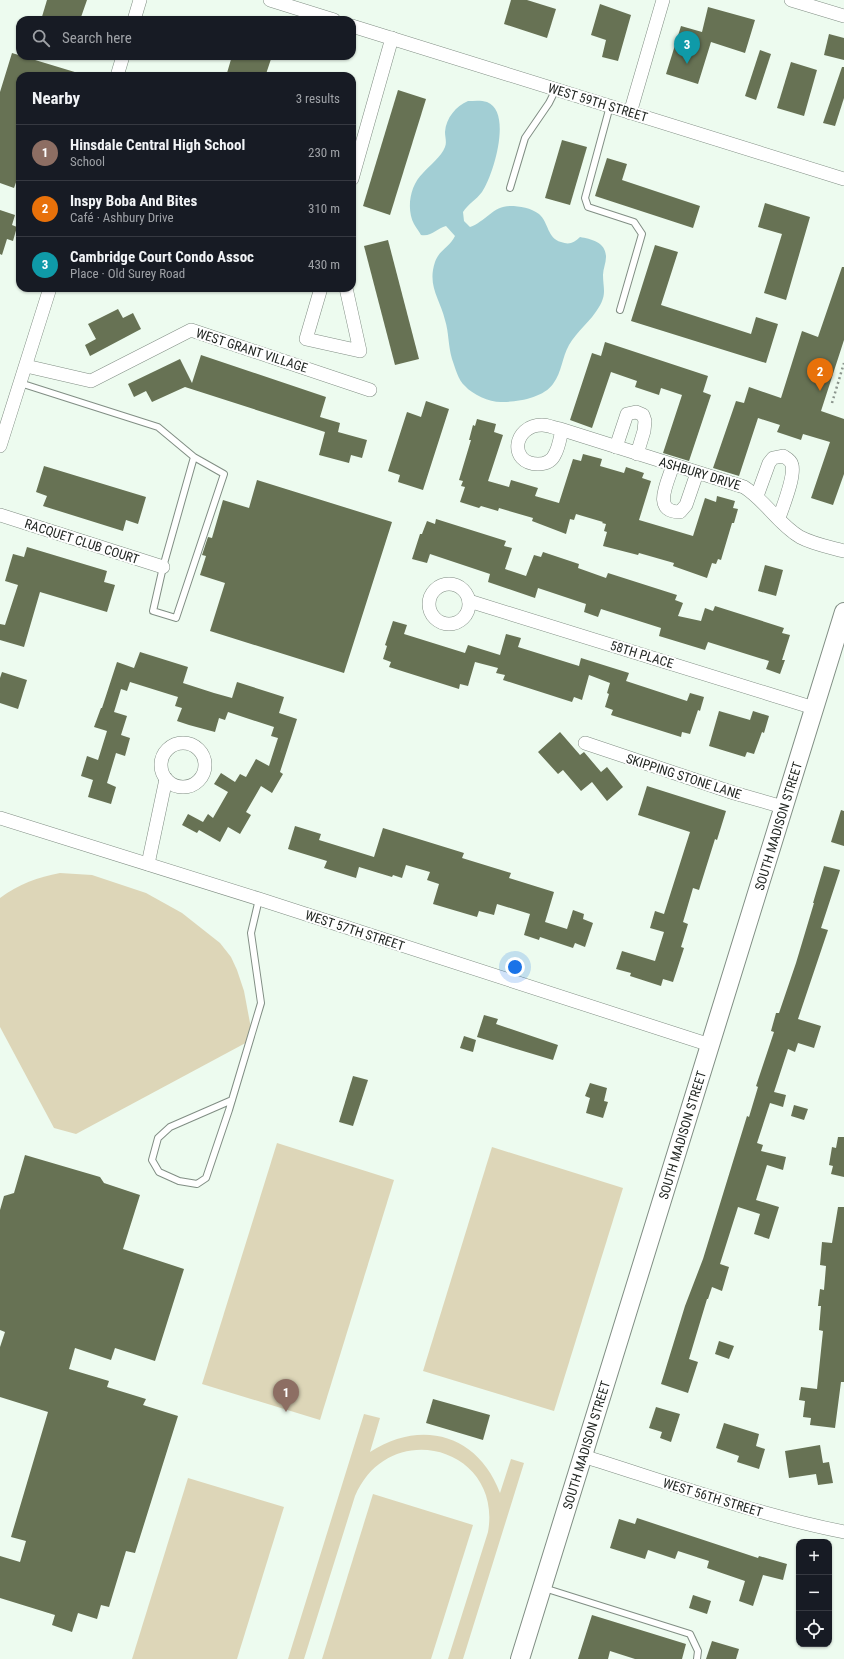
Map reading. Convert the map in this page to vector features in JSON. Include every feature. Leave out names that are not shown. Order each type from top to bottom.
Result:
[{"type":"street","points":[[135,16],[140,0]]},
{"type":"street","points":[[270,0],[321,16]]},
{"type":"street","points":[[630,113],[663,0]]},
{"type":"street","points":[[791,0],[844,16]]},
{"type":"street","name":"WEST 59TH STREET","points":[[356,27],[844,179]]},
{"type":"street","points":[[356,165],[392,38]]},
{"type":"street","points":[[118,72],[122,60]]},
{"type":"street","points":[[0,446],[49,292]]},
{"type":"street","points":[[320,292],[306,339],[360,351],[347,292]]},
{"type":"street","name":"WEST GRANT VILLAGE","points":[[26,366],[91,381],[192,330],[370,390]]},
{"type":"street","points":[[616,447],[627,414],[636,412],[643,415],[645,421],[637,454]]},
{"type":"street","name":"ASHBURY DRIVE","points":[[562,430],[744,487],[757,496],[788,528],[809,541],[844,551]]},
{"type":"street","points":[[757,496],[769,463],[773,458],[783,456],[789,460],[792,465],[792,477],[779,518]]},
{"type":"street","points":[[673,465],[662,500],[664,507],[671,512],[680,512],[686,506],[697,472]]},
{"type":"street","name":"RACQUET CLUB COURT","points":[[0,515],[163,567]]},
{"type":"street","name":"58TH PLACE","points":[[469,601],[814,708]]},
{"type":"street","name":"SOUTH MADISON STREET","points":[[520,1659],[844,612]]},
{"type":"street","name":"SKIPPING STONE LANE","points":[[585,743],[783,807]]},
{"type":"street","points":[[148,864],[166,779]]},
{"type":"street","name":"WEST 57TH STREET","points":[[0,818],[259,899],[710,1045]]},
{"type":"street","name":"WEST 56TH STREET","points":[[583,1456],[773,1515],[844,1532]]},
{"type":"lane","points":[[510,188],[525,138],[549,103],[556,89]]},
{"type":"lane","points":[[610,106],[585,198],[588,208],[634,222],[642,234],[620,310]]},
{"type":"lane","points":[[20,383],[158,427],[194,457],[224,474],[176,618],[153,611],[163,567],[194,457]]},
{"type":"lane","points":[[232,1100],[170,1127],[158,1138],[152,1160],[159,1172],[179,1180],[197,1184],[206,1178],[232,1100],[261,1003],[251,933],[259,899]]},
{"type":"lane","points":[[542,1587],[690,1634],[698,1651],[697,1659]]},
{"type":"path","points":[[832,403],[844,363]]},
{"type":"shaded area","points":[[60,873],[92,875],[146,893],[182,913],[220,943],[231,957],[237,970],[244,991],[253,1039],[76,1134],[54,1128],[0,1027],[0,898],[29,882]]},
{"type":"shaded area","points":[[277,1143],[394,1180],[320,1420],[202,1384]]},
{"type":"shaded area","points":[[492,1147],[623,1188],[554,1411],[423,1371]]},
{"type":"shaded area","points":[[364,1414],[380,1418],[370,1452],[389,1442],[409,1436],[428,1435],[446,1438],[463,1445],[478,1457],[490,1473],[500,1493],[511,1459],[524,1463],[463,1659],[448,1659],[488,1532],[488,1503],[478,1479],[461,1462],[440,1452],[416,1450],[392,1456],[371,1471],[355,1496],[304,1659],[288,1659]]},
{"type":"shaded area","points":[[188,1478],[284,1507],[237,1659],[132,1659]]},
{"type":"shaded area","points":[[373,1494],[473,1525],[431,1659],[322,1659]]},
{"type":"water","points":[[468,101],[485,101],[495,108],[499,118],[500,131],[491,173],[482,192],[463,212],[464,221],[470,227],[480,222],[494,211],[504,207],[514,206],[525,208],[539,214],[556,240],[569,243],[576,241],[580,237],[589,239],[601,245],[605,252],[606,259],[603,270],[603,298],[596,312],[569,345],[556,379],[549,389],[544,392],[531,398],[516,401],[498,402],[482,398],[468,389],[460,380],[452,359],[443,312],[435,292],[432,278],[437,258],[455,236],[446,226],[431,234],[421,235],[414,224],[410,211],[412,190],[415,184],[441,154],[445,147],[447,122],[452,113],[459,106]]},
{"type":"building","points":[[47,0],[87,0],[81,16],[42,16]]},
{"type":"building","points":[[511,0],[527,0],[556,9],[547,38],[504,24]]},
{"type":"building","points":[[600,4],[631,15],[618,61],[602,57],[606,40],[591,35]]},
{"type":"building","points":[[708,7],[755,20],[745,53],[711,42],[698,84],[666,74],[681,26],[702,32]]},
{"type":"building","points":[[829,34],[844,38],[844,60],[824,55]]},
{"type":"building","points":[[760,50],[771,54],[756,100],[745,96]]},
{"type":"building","points":[[12,53],[16,54],[16,60],[35,60],[75,72],[16,72],[16,182],[14,188],[0,183],[0,92]]},
{"type":"building","points":[[231,60],[271,60],[267,72],[227,72]]},
{"type":"building","points":[[791,62],[817,70],[804,116],[777,108]]},
{"type":"building","points":[[842,67],[844,67],[844,98],[835,126],[823,123]]},
{"type":"building","points":[[398,90],[426,99],[390,215],[363,206]]},
{"type":"building","points":[[562,140],[587,147],[570,205],[545,198]]},
{"type":"building","points":[[607,158],[627,164],[622,180],[700,206],[693,228],[595,196]]},
{"type":"building","points":[[765,203],[810,217],[786,300],[764,293],[782,234],[758,227]]},
{"type":"building","points":[[0,210],[15,215],[12,225],[16,227],[16,230],[13,241],[7,239],[2,255],[0,254]]},
{"type":"building","points":[[388,240],[419,359],[395,365],[364,246]]},
{"type":"building","points":[[655,245],[678,252],[661,305],[751,334],[756,317],[778,324],[766,363],[631,321]]},
{"type":"building","points":[[842,267],[844,267],[844,340],[821,411],[844,419],[844,474],[833,505],[811,498],[830,442],[803,434],[801,440],[777,432],[780,425],[758,418],[739,476],[713,468],[736,401],[744,403],[749,387],[781,398],[802,331],[818,337]]},
{"type":"building","points":[[118,309],[123,318],[133,313],[141,329],[90,356],[85,345],[96,339],[88,324]]},
{"type":"building","points":[[605,342],[708,376],[703,392],[711,395],[689,461],[663,453],[682,395],[661,388],[659,395],[635,387],[637,381],[611,372],[592,428],[570,420],[592,353],[601,356]]},
{"type":"building","points":[[201,355],[326,397],[320,417],[340,423],[338,432],[367,440],[362,458],[351,455],[349,463],[319,455],[325,432],[185,387],[152,402],[146,391],[134,397],[128,384],[180,359],[192,383]]},
{"type":"building","points":[[426,401],[449,409],[423,490],[398,482],[400,475],[388,471],[407,412],[421,417]]},
{"type":"building","points":[[477,419],[496,424],[494,432],[503,435],[488,481],[509,487],[511,480],[538,488],[535,496],[559,503],[573,459],[581,461],[583,454],[602,459],[600,466],[624,473],[626,467],[644,473],[642,478],[651,481],[639,520],[693,536],[705,498],[716,502],[717,496],[735,501],[733,508],[738,509],[734,523],[732,523],[721,560],[718,559],[716,564],[712,563],[707,578],[673,566],[674,563],[639,553],[638,555],[603,546],[607,532],[604,531],[606,524],[602,523],[603,522],[576,514],[574,520],[570,519],[566,534],[532,521],[533,518],[499,508],[498,511],[481,506],[479,508],[460,502],[465,487],[461,486],[463,481],[459,480],[471,440],[469,440],[473,425],[475,426]]},
{"type":"building","points":[[44,466],[146,497],[138,524],[126,520],[123,531],[43,506],[47,496],[36,492]]},
{"type":"building","points":[[257,480],[392,522],[344,673],[210,631],[225,583],[200,575],[206,556],[202,555],[208,537],[212,538],[223,500],[249,508]]},
{"type":"building","points":[[436,519],[506,541],[504,546],[512,548],[505,569],[526,576],[534,555],[541,557],[543,552],[579,564],[578,568],[606,578],[608,573],[677,595],[675,600],[683,603],[678,616],[701,621],[705,608],[713,611],[715,606],[784,628],[782,633],[790,635],[782,660],[785,660],[780,674],[766,669],[769,661],[708,642],[705,650],[659,636],[661,628],[601,609],[598,617],[584,612],[586,604],[538,588],[535,598],[488,582],[490,574],[430,554],[427,563],[412,559],[420,534],[422,534],[427,521],[435,524]]},
{"type":"building","points":[[27,547],[107,571],[104,582],[115,585],[107,612],[40,592],[24,647],[0,640],[0,624],[5,625],[18,585],[5,581],[13,554],[24,557]]},
{"type":"building","points":[[765,565],[783,570],[776,596],[758,591]]},
{"type":"building","points":[[393,621],[407,625],[404,634],[465,653],[468,645],[500,655],[506,634],[521,638],[518,647],[579,666],[581,658],[629,673],[626,681],[687,701],[690,693],[704,697],[700,711],[698,710],[690,734],[682,732],[681,737],[611,715],[613,710],[605,707],[609,694],[607,693],[610,683],[589,675],[582,700],[574,697],[572,702],[503,680],[505,675],[496,673],[498,668],[475,662],[468,686],[460,684],[459,689],[389,667],[391,662],[383,659],[387,646],[385,645]]},
{"type":"building","points":[[140,652],[188,667],[183,683],[214,693],[232,698],[237,682],[284,697],[279,713],[297,719],[280,772],[283,774],[272,793],[261,786],[246,812],[251,815],[240,834],[228,827],[220,842],[199,830],[197,833],[182,825],[188,814],[203,822],[208,814],[213,818],[228,792],[214,784],[221,773],[235,782],[240,774],[246,777],[256,759],[269,766],[278,738],[271,736],[274,727],[228,712],[225,720],[219,718],[215,732],[189,725],[177,721],[182,708],[175,706],[178,697],[130,682],[127,691],[121,689],[114,712],[127,716],[121,735],[130,738],[125,756],[116,753],[107,783],[116,787],[111,804],[88,797],[93,780],[81,776],[87,756],[98,760],[107,731],[94,727],[102,708],[117,662],[134,668]]},
{"type":"building","points":[[2,672],[27,680],[18,709],[0,703],[0,678]]},
{"type":"building","points":[[719,711],[750,720],[753,711],[769,716],[764,733],[762,732],[754,754],[747,752],[745,757],[709,746]]},
{"type":"building","points":[[560,732],[580,755],[584,752],[601,772],[607,767],[623,787],[607,801],[592,782],[581,791],[563,770],[558,774],[538,752]]},
{"type":"building","points":[[647,786],[726,811],[717,840],[715,839],[699,890],[693,888],[683,922],[688,924],[681,947],[684,948],[673,982],[663,979],[661,986],[630,976],[631,973],[616,969],[622,951],[655,961],[664,932],[650,928],[655,911],[664,914],[690,832],[638,815]]},
{"type":"building","points":[[841,810],[844,811],[844,846],[831,842]]},
{"type":"building","points":[[295,826],[321,834],[319,840],[374,857],[383,828],[464,853],[462,858],[511,873],[509,878],[554,892],[545,922],[567,929],[573,910],[584,914],[583,919],[593,923],[585,947],[575,943],[573,948],[540,937],[539,940],[524,935],[530,914],[497,904],[494,915],[479,911],[477,917],[433,904],[439,884],[427,880],[430,872],[406,865],[402,878],[393,875],[392,877],[359,867],[356,878],[324,868],[327,861],[288,849]]},
{"type":"building","points":[[824,866],[840,870],[821,928],[828,930],[798,1019],[821,1026],[814,1048],[798,1043],[795,1052],[788,1049],[774,1092],[786,1095],[783,1107],[770,1103],[757,1143],[763,1145],[761,1151],[786,1157],[783,1170],[767,1165],[756,1200],[779,1207],[769,1239],[754,1234],[760,1214],[738,1207],[720,1264],[729,1267],[722,1291],[712,1287],[689,1359],[698,1362],[688,1393],[661,1384],[685,1306],[703,1259],[747,1116],[749,1117],[758,1087],[756,1086],[774,1032],[771,1031],[776,1013],[779,1013],[796,963]]},
{"type":"building","points":[[484,1015],[498,1019],[496,1024],[558,1045],[553,1060],[477,1037]]},
{"type":"building","points":[[464,1036],[476,1040],[473,1052],[460,1048]]},
{"type":"building","points":[[353,1076],[368,1080],[353,1126],[339,1122]]},
{"type":"building","points":[[590,1083],[607,1088],[604,1101],[608,1102],[603,1118],[586,1113],[590,1098],[585,1096]]},
{"type":"building","points":[[794,1105],[808,1109],[804,1120],[791,1116]]},
{"type":"building","points":[[838,1137],[844,1137],[844,1177],[831,1174],[833,1166],[829,1165],[832,1147],[836,1148]]},
{"type":"building","points":[[25,1155],[100,1177],[104,1183],[140,1195],[123,1249],[184,1269],[155,1361],[115,1348],[111,1360],[75,1348],[69,1369],[109,1381],[107,1387],[146,1399],[143,1405],[178,1416],[135,1553],[126,1551],[109,1607],[101,1605],[97,1619],[78,1613],[72,1632],[52,1625],[55,1615],[0,1598],[0,1556],[20,1562],[26,1541],[11,1537],[48,1412],[0,1397],[0,1347],[5,1332],[0,1330],[0,1210],[4,1196],[14,1193]]},
{"type":"building","points":[[838,1207],[844,1207],[844,1382],[841,1382],[835,1428],[810,1425],[811,1418],[803,1417],[805,1401],[799,1400],[801,1387],[817,1389],[823,1331],[819,1330],[821,1306],[818,1306],[820,1289],[824,1290],[826,1266],[820,1265],[822,1242],[832,1243]]},
{"type":"building","points":[[719,1341],[734,1346],[729,1359],[715,1354]]},
{"type":"building","points":[[433,1399],[490,1415],[483,1440],[426,1423]]},
{"type":"building","points":[[656,1407],[680,1414],[671,1442],[660,1438],[662,1432],[649,1428]]},
{"type":"building","points":[[724,1423],[759,1434],[756,1446],[765,1449],[759,1469],[737,1462],[739,1456],[716,1448]]},
{"type":"building","points":[[820,1445],[823,1463],[829,1462],[833,1483],[818,1485],[816,1474],[789,1478],[785,1451]]},
{"type":"building","points":[[637,1518],[758,1558],[759,1556],[787,1564],[783,1580],[763,1575],[753,1606],[739,1601],[745,1581],[707,1568],[709,1561],[678,1551],[675,1559],[648,1550],[645,1559],[610,1548],[619,1519],[635,1524]]},
{"type":"building","points":[[693,1595],[711,1601],[707,1614],[689,1608]]},
{"type":"building","points":[[592,1615],[686,1644],[682,1659],[635,1659],[610,1651],[608,1659],[578,1659]]},
{"type":"building","points":[[712,1641],[739,1649],[736,1659],[706,1659]]},
{"type":"place","name":"Cambridge Court Condo Assoc","points":[[687,64]]},
{"type":"place","name":"Inspy Boba And Bites","points":[[820,391]]},
{"type":"place","name":"Hinsdale Central High School","points":[[286,1412]]}]
